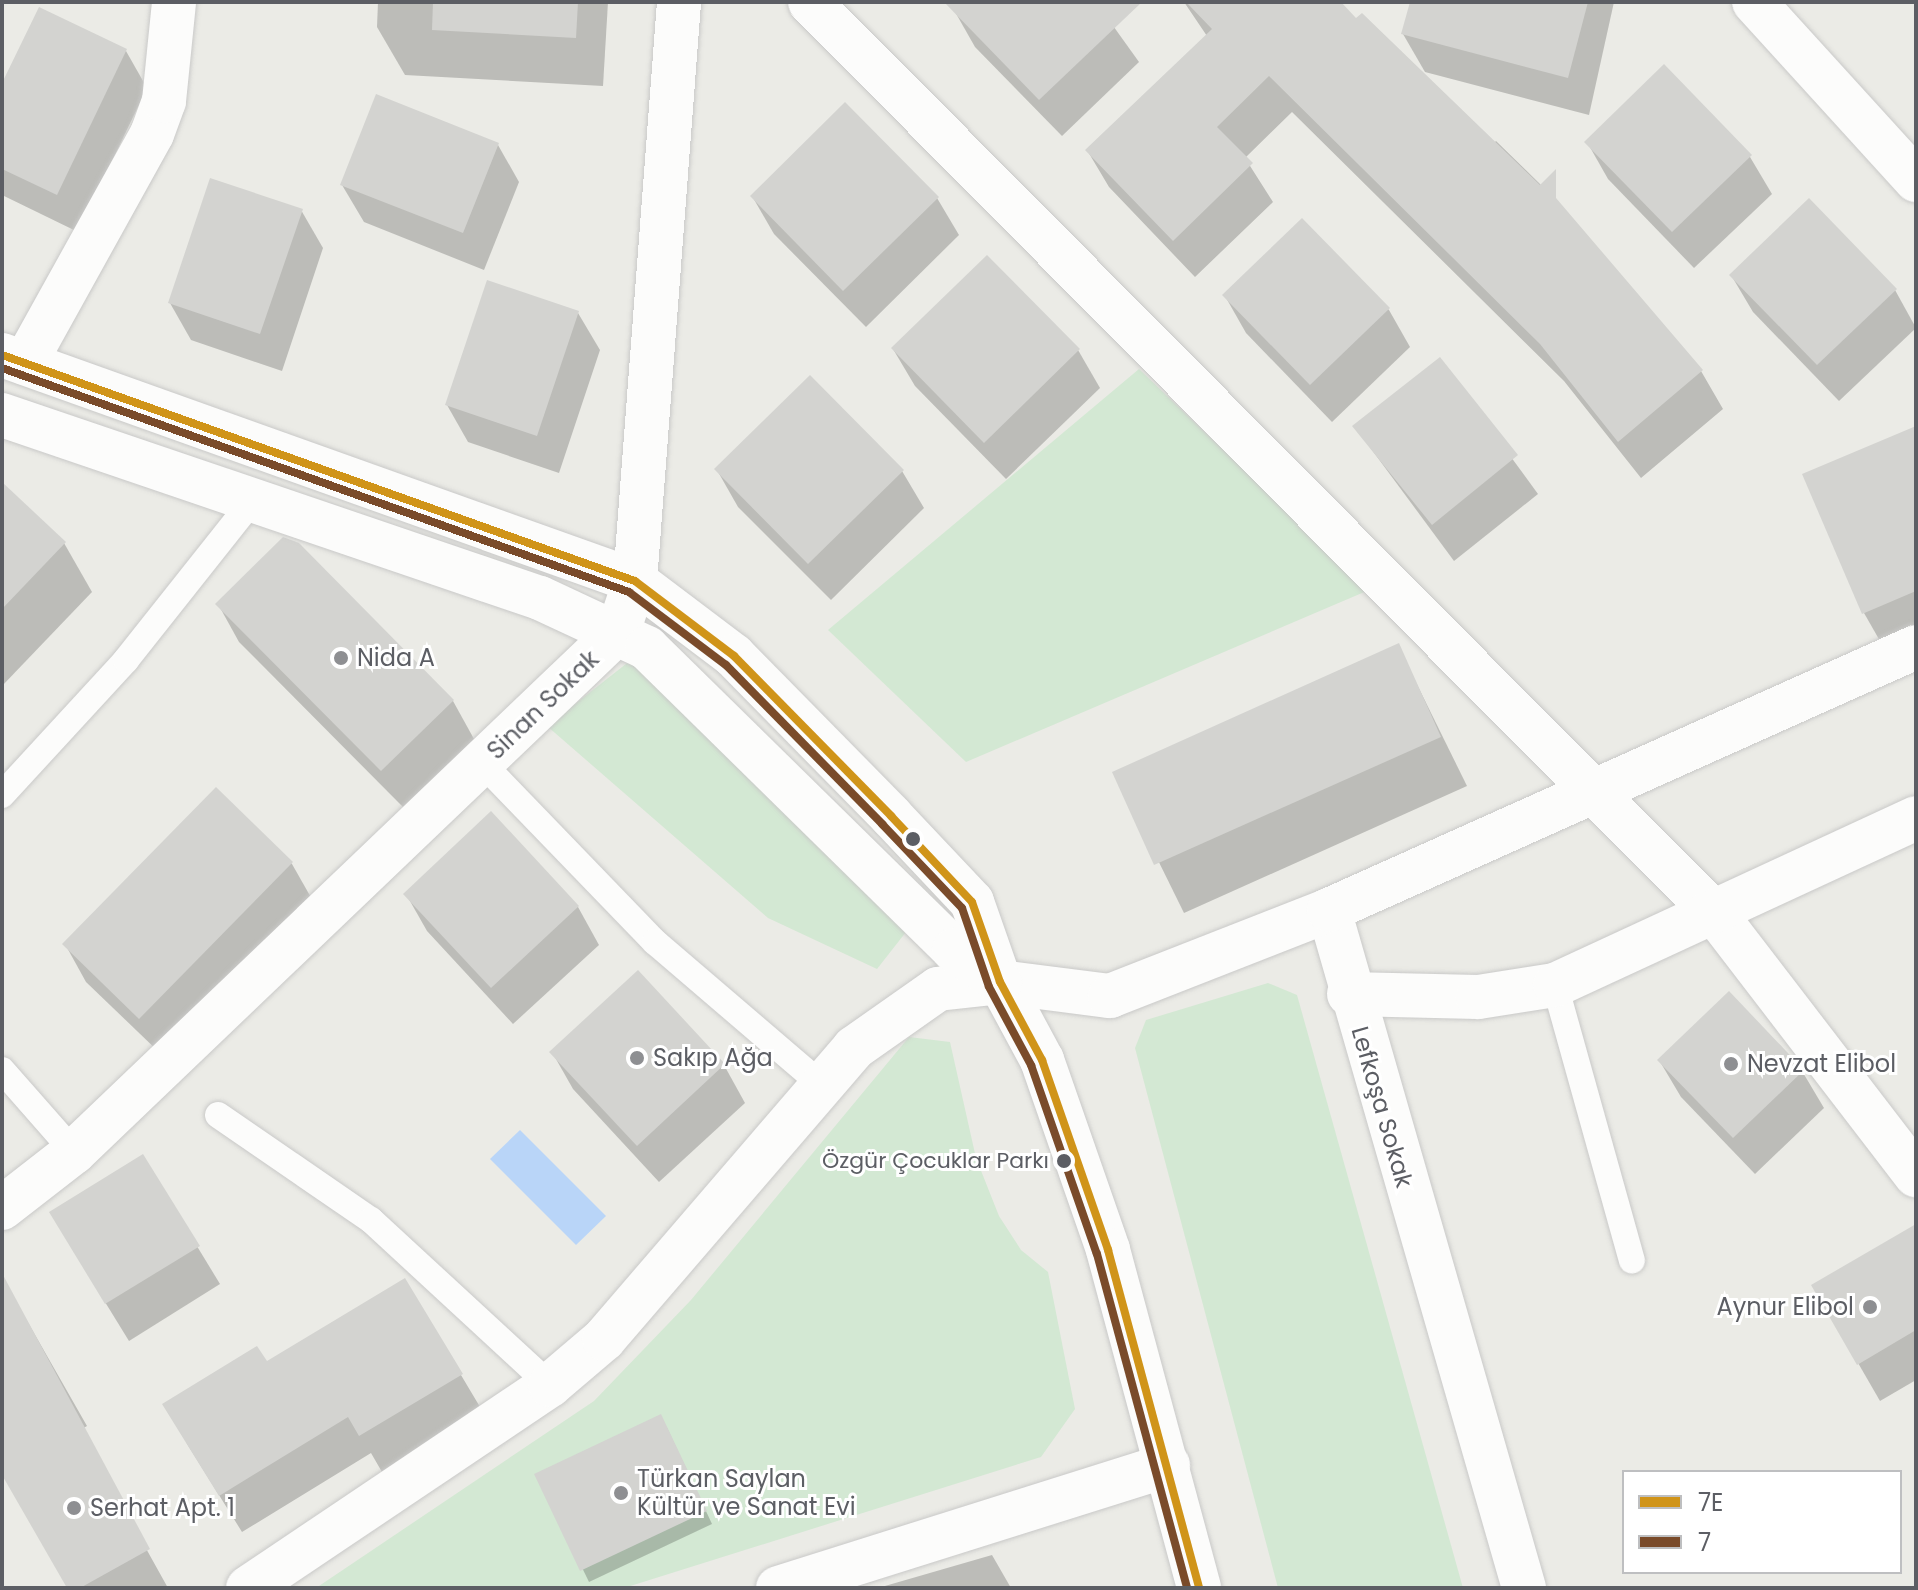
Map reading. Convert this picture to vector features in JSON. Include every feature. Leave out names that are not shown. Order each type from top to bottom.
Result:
[{"type":"street","points":[[174,2],[164,101],[152,134],[14,359],[635,581],[734,656],[972,902],[1000,982],[1029,1029],[1072,1142],[1168,1465],[1199,1588]]},
{"type":"street","name":"Sinan Sokak","points":[[2,1208],[74,1152],[618,632],[635,581],[679,2]]},
{"type":"street","points":[[810,2],[1717,916],[1916,1175]]},
{"type":"street","points":[[1754,2],[1916,180]]},
{"type":"street","points":[[2,415],[540,598],[647,648],[954,950],[1000,982]]},
{"type":"street","points":[[248,1588],[550,1385],[614,1330],[822,1085],[882,1025],[938,989],[1000,982],[1110,996],[1329,910],[1595,794],[1916,647]]},
{"type":"street","name":"Lefkoşa Sokak","points":[[1524,1588],[1349,994],[1478,997],[1555,985],[1717,916],[1916,818]]},
{"type":"street","points":[[1329,910],[1349,994]]},
{"type":"street","points":[[778,1588],[1168,1465]]},
{"type":"lane","points":[[2,795],[126,660],[252,501]]},
{"type":"lane","points":[[482,763],[655,942],[822,1085]]},
{"type":"lane","points":[[1555,985],[1632,1260]]},
{"type":"lane","points":[[2,1070],[74,1152]]},
{"type":"lane","points":[[218,1115],[371,1220],[550,1385]]},
{"type":"green space","points":[[1139,369],[1369,590],[966,762],[828,630]]},
{"type":"green space","points":[[631,660],[906,932],[877,969],[768,918],[547,726]]},
{"type":"green space","points":[[1268,983],[1297,995],[1463,1588],[1278,1588],[1135,1048],[1146,1020]]},
{"type":"green space","name":"Özgür Çocuklar Parkı","points":[[909,1037],[950,1042],[976,1158],[999,1216],[1021,1250],[1048,1272],[1075,1409],[1041,1457],[624,1588],[316,1588],[594,1401],[691,1300]]},
{"type":"water","points":[[520,1130],[606,1216],[576,1245],[490,1159]]},
{"type":"building","points":[[433,2],[578,2],[576,38],[432,30]]},
{"type":"building","points":[[944,2],[1142,2],[1039,100]]},
{"type":"building","points":[[1186,2],[1341,2],[1356,18],[1362,13],[1540,185],[1556,169],[1556,198],[1703,370],[1618,442],[1540,344],[1269,76],[1217,127],[1253,163],[1173,241],[1085,150],[1212,29]]},
{"type":"building","points":[[1410,2],[1588,2],[1568,78],[1401,34]]},
{"type":"building","points":[[39,7],[127,49],[57,195],[2,169],[2,83]]},
{"type":"building","points":[[1664,64],[1752,155],[1672,232],[1584,142]]},
{"type":"building","points":[[376,94],[499,143],[463,233],[340,185]]},
{"type":"building","points":[[845,102],[939,197],[843,291],[750,196]]},
{"type":"building","points":[[210,178],[303,209],[260,334],[168,303]]},
{"type":"building","points":[[1809,198],[1897,289],[1817,365],[1729,275]]},
{"type":"building","points":[[1302,218],[1390,308],[1310,385],[1222,295]]},
{"type":"building","points":[[987,255],[1080,349],[984,443],[891,348]]},
{"type":"building","points":[[487,280],[579,311],[537,436],[445,405]]},
{"type":"building","points":[[1440,357],[1518,455],[1432,525],[1352,426]]},
{"type":"building","points":[[810,375],[904,470],[808,564],[714,469]]},
{"type":"building","points":[[1916,426],[1916,591],[1862,614],[1802,474]]},
{"type":"building","points":[[2,482],[66,542],[2,609]]},
{"type":"building","name":"Nida A","points":[[283,537],[299,543],[454,700],[381,771],[215,604]]},
{"type":"building","points":[[1399,643],[1441,737],[1154,865],[1112,772]]},
{"type":"building","points":[[216,787],[293,862],[139,1019],[62,944]]},
{"type":"building","points":[[491,811],[579,906],[491,988],[403,894]]},
{"type":"building","name":"Sakıp Ağa","points":[[638,970],[725,1064],[637,1146],[549,1052]]},
{"type":"building","name":"Nevzat Elibol","points":[[1729,991],[1804,1070],[1733,1138],[1657,1060]]},
{"type":"building","points":[[143,1154],[200,1246],[105,1304],[49,1212]]},
{"type":"building","name":"Aynur Elibol","points":[[1916,1224],[1916,1330],[1857,1365],[1811,1285]]},
{"type":"building","points":[[2,1273],[150,1549],[80,1588],[67,1588],[2,1475]]},
{"type":"building","points":[[405,1278],[463,1374],[359,1436],[348,1417],[219,1496],[162,1404],[257,1346],[267,1361]]},
{"type":"building","name":"Türkan Saylan Kültür ve Sanat Evi","points":[[661,1414],[707,1511],[580,1571],[534,1474]]},
{"type":"transit line","name":"7E","points":[[2,355],[635,581],[734,656],[891,816],[972,902],[1000,982],[1042,1060],[1108,1250],[1199,1588]]},
{"type":"transit line","name":"7","points":[[2,368],[629,592],[726,665],[882,824],[962,908],[989,987],[1031,1065],[1097,1254],[1187,1588]]},
{"type":"place","name":"Nida A","points":[[341,658]]},
{"type":"place","name":"Sakıp Ağa","points":[[637,1058]]},
{"type":"place","name":"Nevzat Elibol","points":[[1731,1064]]},
{"type":"place","name":"Özgür Çocuklar Parkı","points":[[1064,1161]]},
{"type":"place","name":"Aynur Elibol","points":[[1870,1307]]},
{"type":"place","name":"Türkan Saylan Kültür ve Sanat Evi","points":[[621,1493]]},
{"type":"place","name":"Serhat Apt. 1","points":[[74,1508]]}]
